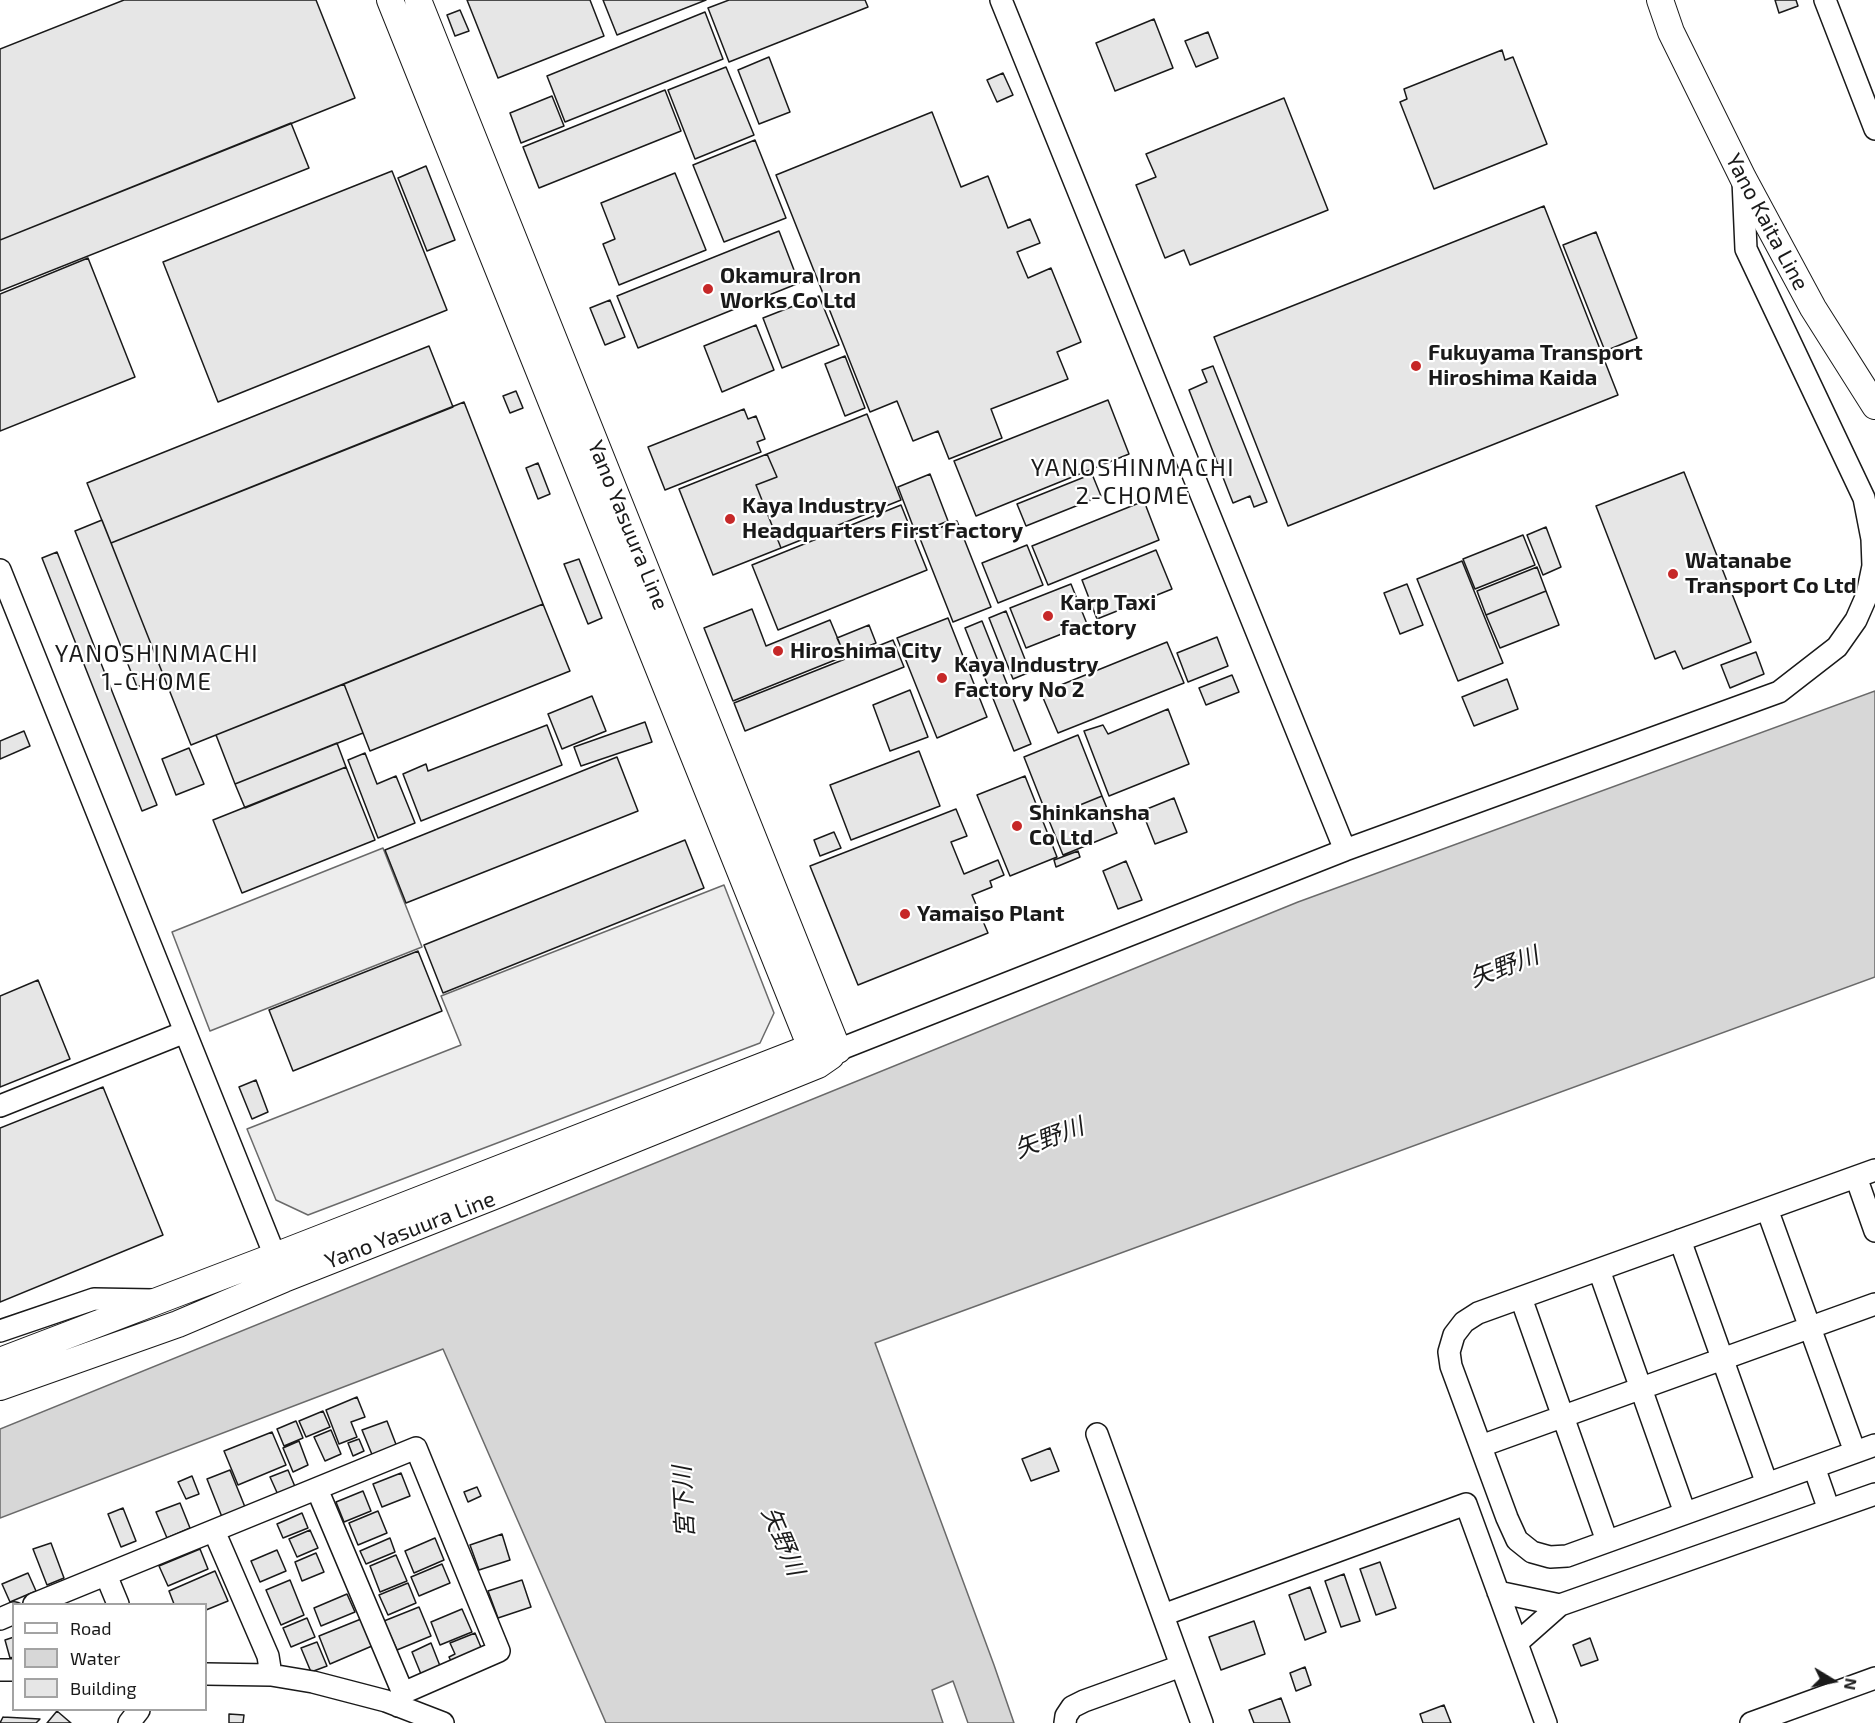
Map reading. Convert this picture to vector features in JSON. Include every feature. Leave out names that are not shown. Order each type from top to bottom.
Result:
[{"type":"main road","name":"Yano Yasuura Line","points":[[390,0],[822,1054]]},
{"type":"main road","name":"Yano Yasuura Line","points":[[418,0],[822,1054]]},
{"type":"main road","name":"Yano Kaita Line","points":[[1649,0],[1671,32]]},
{"type":"main road","name":"Yano Kaita Line","points":[[1660,0],[1671,32],[1743,178],[1813,308],[1875,406]]},
{"type":"main road","name":"Yano Yasuura Line","points":[[0,1361],[159,1300],[279,1268],[492,1197],[822,1054]]},
{"type":"main road","name":"Yano Yasuura Line","points":[[0,1387],[178,1324],[279,1268]]},
{"type":"street","points":[[1001,0],[1345,850]]},
{"type":"street","points":[[1825,0],[1875,129]]},
{"type":"street","points":[[822,1054],[1345,850],[1779,692],[1838,647],[1856,620],[1867,595],[1873,566],[1872,539],[1864,498],[1746,249],[1743,178]]},
{"type":"street","points":[[0,570],[279,1268]]},
{"type":"street","points":[[0,1106],[185,1032]]},
{"type":"street","points":[[1875,1231],[1866,1174],[1478,1313],[1464,1322],[1454,1335],[1449,1352],[1451,1366],[1517,1540],[1532,1552],[1550,1557],[1567,1556],[1875,1445]]},
{"type":"street","points":[[1767,1209],[1855,1452]]},
{"type":"street","points":[[1680,1240],[1767,1484]]},
{"type":"street","points":[[1599,1270],[1685,1514]]},
{"type":"street","points":[[1521,1298],[1607,1541]]},
{"type":"street","points":[[0,1331],[94,1299],[159,1300]]},
{"type":"street","points":[[1480,1446],[1875,1304]]},
{"type":"street","points":[[46,1314],[77,1314],[96,1324],[105,1335],[120,1335],[150,1326],[178,1324]]},
{"type":"street","points":[[1097,1434],[1202,1723]]},
{"type":"street","points":[[39,1603],[416,1448],[499,1651],[400,1699]]},
{"type":"street","points":[[1814,1467],[1829,1510]]},
{"type":"street","points":[[317,1489],[400,1699]]},
{"type":"street","points":[[1163,1616],[1497,1492]]},
{"type":"street","points":[[1517,1643],[1560,1605],[1875,1494]]},
{"type":"street","points":[[1466,1504],[1546,1723]]},
{"type":"street","points":[[214,1531],[268,1656],[271,1675]]},
{"type":"street","points":[[106,1575],[117,1603]]},
{"type":"street","points":[[1498,1592],[1560,1605]]},
{"type":"street","points":[[1065,1723],[1066,1716],[1072,1707],[1084,1701],[1181,1666]]},
{"type":"street","points":[[207,1674],[271,1675],[400,1699],[443,1723]]},
{"type":"street","points":[[1750,1723],[1875,1678]]},
{"type":"street","points":[[129,1723],[138,1711]]},
{"type":"shaded area","points":[[383,848],[422,947],[210,1031],[172,932]]},
{"type":"shaded area","points":[[724,885],[774,1013],[760,1043],[308,1215],[276,1200],[247,1129],[461,1045],[441,996]]},
{"type":"water","points":[[1875,691],[1875,977],[875,1343],[1014,1723],[968,1723],[953,1681],[932,1690],[943,1723],[606,1723],[443,1349],[0,1518],[0,1429],[1298,902]]},
{"type":"building","points":[[124,0],[316,0],[355,98],[0,240],[0,49]]},
{"type":"building","points":[[467,0],[590,0],[604,36],[498,78]]},
{"type":"building","points":[[603,0],[706,0],[617,35]]},
{"type":"building","points":[[729,0],[865,0],[868,7],[729,62],[708,8]]},
{"type":"building","points":[[1775,0],[1796,0],[1798,6],[1779,13]]},
{"type":"building","points":[[460,10],[469,31],[455,36],[447,15]]},
{"type":"building","points":[[705,12],[723,59],[565,122],[547,76]]},
{"type":"building","points":[[1154,19],[1173,68],[1115,91],[1096,43]]},
{"type":"building","points":[[1208,32],[1218,58],[1196,67],[1185,41]]},
{"type":"building","points":[[1502,50],[1505,60],[1513,57],[1547,144],[1434,189],[1400,102],[1407,99],[1404,89]]},
{"type":"building","points":[[769,57],[790,112],[759,124],[738,70]]},
{"type":"building","points":[[726,67],[754,135],[695,159],[668,90]]},
{"type":"building","points":[[1003,73],[1013,95],[997,102],[987,80]]},
{"type":"building","points":[[665,90],[681,131],[539,188],[523,147]]},
{"type":"building","points":[[552,96],[564,126],[521,143],[510,113]]},
{"type":"building","points":[[1284,98],[1328,210],[1190,265],[1184,250],[1165,258],[1136,185],[1156,177],[1146,154]]},
{"type":"building","points":[[932,112],[961,187],[988,176],[1008,228],[1030,219],[1040,243],[1017,252],[1028,278],[1051,268],[1081,342],[1057,352],[1068,379],[991,409],[1002,438],[949,459],[938,431],[913,441],[897,401],[870,412],[776,175]]},
{"type":"building","points":[[291,123],[309,168],[0,291],[0,240]]},
{"type":"building","points":[[755,140],[786,218],[724,242],[693,165]]},
{"type":"building","points":[[426,166],[455,240],[427,251],[398,178]]},
{"type":"building","points":[[392,171],[447,310],[218,402],[163,262]]},
{"type":"building","points":[[675,173],[706,250],[619,285],[603,244],[615,239],[601,203]]},
{"type":"building","name":"Fukuyama Transport Hiroshima Kaida","points":[[1544,206],[1618,395],[1288,526],[1214,337]]},
{"type":"building","name":"Okamura Iron Works Co Ltd","points":[[779,231],[799,283],[638,348],[617,296]]},
{"type":"building","points":[[1596,232],[1637,338],[1605,351],[1563,245]]},
{"type":"building","points":[[88,258],[135,377],[0,431],[0,294]]},
{"type":"building","points":[[819,296],[839,345],[782,368],[763,318]]},
{"type":"building","points":[[610,300],[625,337],[605,345],[590,308]]},
{"type":"building","points":[[756,325],[774,370],[722,392],[704,346]]},
{"type":"building","points":[[429,346],[453,407],[111,543],[87,483]]},
{"type":"building","points":[[845,356],[865,408],[845,416],[825,364]]},
{"type":"building","points":[[1213,366],[1267,502],[1254,507],[1250,496],[1233,503],[1189,390],[1207,382],[1202,370]]},
{"type":"building","points":[[516,391],[523,408],[510,413],[503,396]]},
{"type":"building","points":[[1108,400],[1129,454],[976,516],[954,461]]},
{"type":"building","points":[[464,402],[543,604],[191,745],[111,543]]},
{"type":"building","points":[[744,409],[748,419],[756,416],[765,439],[757,442],[761,452],[665,490],[648,447]]},
{"type":"building","points":[[867,414],[901,500],[781,548],[756,485],[777,477],[767,454]]},
{"type":"building","name":"Kaya Industry Headquarters First Factory","points":[[767,454],[777,477],[756,485],[781,548],[713,575],[679,489]]},
{"type":"building","points":[[538,463],[550,494],[538,499],[526,468]]},
{"type":"building","name":"Watanabe Transport Co Ltd","points":[[1684,472],[1751,642],[1683,669],[1675,651],[1655,659],[1596,506]]},
{"type":"building","points":[[930,474],[948,521],[916,534],[898,487]]},
{"type":"building","points":[[1092,474],[1101,496],[1026,526],[1017,504]]},
{"type":"building","points":[[1144,501],[1159,540],[1048,585],[1032,546]]},
{"type":"building","points":[[901,505],[927,570],[778,630],[752,565]]},
{"type":"building","points":[[102,520],[164,677],[137,687],[75,531]]},
{"type":"building","points":[[957,521],[991,607],[953,622],[919,536]]},
{"type":"building","points":[[1546,527],[1561,567],[1543,575],[1527,535]]},
{"type":"building","points":[[1523,535],[1535,565],[1475,589],[1463,559]]},
{"type":"building","points":[[1027,545],[1043,585],[998,603],[982,563]]},
{"type":"building","points":[[1156,550],[1172,589],[1097,619],[1082,580]]},
{"type":"building","points":[[57,552],[157,805],[142,811],[42,558]]},
{"type":"building","points":[[579,559],[602,618],[588,624],[564,564]]},
{"type":"building","points":[[1462,561],[1503,663],[1458,681],[1417,579]]},
{"type":"building","points":[[1537,567],[1546,591],[1486,615],[1477,591]]},
{"type":"building","name":"Karp Taxi factory","points":[[1071,584],[1087,624],[1026,648],[1010,608]]},
{"type":"building","points":[[1407,584],[1423,625],[1400,634],[1384,593]]},
{"type":"building","points":[[1546,591],[1559,625],[1500,648],[1486,615]]},
{"type":"building","points":[[543,604],[570,671],[370,751],[344,684]]},
{"type":"building","name":"Hiroshima City","points":[[752,609],[766,646],[830,620],[845,656],[733,701],[704,628]]},
{"type":"building","points":[[1006,611],[1030,672],[1013,679],[989,618]]},
{"type":"building","name":"Kaya Industry Factory No 2","points":[[948,618],[987,717],[937,738],[897,638]]},
{"type":"building","points":[[982,621],[1031,744],[1014,751],[965,628]]},
{"type":"building","points":[[869,625],[876,643],[845,656],[837,638]]},
{"type":"building","points":[[1217,637],[1228,666],[1188,682],[1177,653]]},
{"type":"building","points":[[893,640],[904,667],[745,731],[734,703]]},
{"type":"building","points":[[1167,642],[1184,683],[1058,733],[1041,693]]},
{"type":"building","points":[[1756,652],[1764,674],[1730,688],[1721,665]]},
{"type":"building","points":[[1232,675],[1239,692],[1206,705],[1199,688]]},
{"type":"building","points":[[1507,679],[1518,709],[1474,726],[1462,697]]},
{"type":"building","points":[[344,684],[363,733],[235,784],[216,735]]},
{"type":"building","points":[[910,690],[928,737],[890,751],[873,705]]},
{"type":"building","points":[[592,696],[606,731],[562,749],[548,714]]},
{"type":"building","points":[[1168,709],[1189,764],[1109,796],[1084,731],[1103,725],[1108,734]]},
{"type":"building","points":[[645,722],[652,742],[581,766],[574,747]]},
{"type":"building","points":[[547,725],[562,765],[421,821],[403,774],[426,764],[428,771]]},
{"type":"building","points":[[24,731],[30,746],[0,759],[0,741]]},
{"type":"building","points":[[1078,735],[1102,796],[1048,818],[1024,757]]},
{"type":"building","points":[[337,743],[346,767],[245,808],[235,784]]},
{"type":"building","points":[[189,748],[204,784],[176,795],[162,759]]},
{"type":"building","points":[[919,751],[940,806],[851,840],[830,785]]},
{"type":"building","points":[[365,753],[377,784],[396,776],[415,823],[378,838],[348,760]]},
{"type":"building","points":[[617,757],[638,811],[406,903],[385,850]]},
{"type":"building","points":[[346,767],[375,840],[242,893],[213,820]]},
{"type":"building","name":"Shinkansha Co Ltd","points":[[1025,776],[1057,857],[1010,876],[977,795]]},
{"type":"building","points":[[1102,796],[1117,833],[1063,855],[1048,818]]},
{"type":"building","points":[[1174,798],[1187,832],[1155,844],[1142,811]]},
{"type":"building","name":"Yamaiso Plant","points":[[956,809],[967,836],[951,842],[964,874],[998,860],[1004,875],[990,881],[992,887],[972,895],[988,933],[858,985],[810,866]]},
{"type":"building","points":[[834,832],[841,848],[820,856],[814,840]]},
{"type":"building","points":[[685,840],[704,888],[443,993],[424,945]]},
{"type":"building","points":[[1078,851],[1080,857],[1056,867],[1054,860]]},
{"type":"building","points":[[1126,861],[1142,900],[1118,909],[1103,871]]},
{"type":"building","points":[[418,951],[442,1011],[293,1071],[269,1010]]},
{"type":"building","points":[[38,980],[70,1059],[0,1087],[0,996]]},
{"type":"building","points":[[256,1080],[268,1112],[252,1119],[239,1087]]},
{"type":"building","points":[[103,1087],[163,1235],[0,1302],[0,1128]]},
{"type":"building","points":[[357,1397],[365,1417],[351,1422],[357,1437],[339,1444],[326,1410]]},
{"type":"building","points":[[323,1411],[330,1427],[306,1437],[299,1421]]},
{"type":"building","points":[[296,1421],[303,1438],[284,1446],[277,1429]]},
{"type":"building","points":[[387,1421],[397,1447],[373,1457],[362,1430]]},
{"type":"building","points":[[331,1430],[341,1454],[325,1461],[314,1437]]},
{"type":"building","points":[[272,1432],[286,1465],[238,1485],[224,1451]]},
{"type":"building","points":[[359,1439],[364,1451],[353,1456],[348,1443]]},
{"type":"building","points":[[299,1441],[308,1465],[293,1472],[283,1448]]},
{"type":"building","points":[[1050,1448],[1059,1471],[1031,1481],[1022,1459]]},
{"type":"building","points":[[230,1470],[245,1507],[222,1517],[207,1479]]},
{"type":"building","points":[[288,1470],[296,1489],[279,1497],[270,1477]]},
{"type":"building","points":[[401,1473],[410,1496],[382,1507],[373,1484]]},
{"type":"building","points":[[192,1476],[199,1494],[186,1499],[178,1482]]},
{"type":"building","points":[[477,1487],[481,1496],[468,1502],[464,1492]]},
{"type":"building","points":[[363,1491],[371,1511],[344,1522],[336,1502]]},
{"type":"building","points":[[180,1503],[190,1528],[167,1538],[156,1512]]},
{"type":"building","points":[[123,1508],[136,1541],[121,1547],[108,1514]]},
{"type":"building","points":[[378,1511],[387,1533],[358,1545],[349,1523]]},
{"type":"building","points":[[302,1513],[308,1528],[283,1538],[277,1524]]},
{"type":"building","points":[[310,1530],[318,1548],[297,1557],[289,1539]]},
{"type":"building","points":[[502,1534],[510,1560],[479,1570],[470,1545]]},
{"type":"building","points":[[390,1538],[395,1552],[366,1564],[360,1551]]},
{"type":"building","points":[[435,1538],[444,1560],[414,1573],[405,1551]]},
{"type":"building","points":[[51,1543],[64,1578],[47,1585],[33,1549]]},
{"type":"building","points":[[200,1549],[208,1569],[168,1586],[159,1566]]},
{"type":"building","points":[[277,1550],[286,1571],[260,1582],[251,1561]]},
{"type":"building","points":[[316,1553],[324,1572],[302,1581],[295,1562]]},
{"type":"building","points":[[396,1555],[407,1581],[380,1592],[370,1566]]},
{"type":"building","points":[[1380,1562],[1396,1608],[1376,1615],[1360,1569]]},
{"type":"building","points":[[442,1564],[450,1583],[419,1596],[411,1577]]},
{"type":"building","points":[[215,1571],[228,1601],[207,1610],[207,1603],[174,1603],[169,1591]]},
{"type":"building","points":[[28,1573],[36,1591],[10,1602],[2,1584]]},
{"type":"building","points":[[1344,1574],[1360,1621],[1341,1627],[1325,1581]]},
{"type":"building","points":[[290,1580],[304,1615],[281,1625],[266,1590]]},
{"type":"building","points":[[522,1580],[531,1607],[498,1618],[488,1591]]},
{"type":"building","points":[[408,1583],[416,1603],[388,1615],[379,1595]]},
{"type":"building","points":[[1310,1587],[1326,1632],[1305,1640],[1289,1595]]},
{"type":"building","points":[[347,1594],[355,1612],[321,1626],[314,1608]]},
{"type":"building","points":[[419,1607],[431,1636],[397,1650],[384,1621]]},
{"type":"building","points":[[462,1609],[472,1632],[440,1645],[431,1622]]},
{"type":"building","points":[[307,1618],[315,1637],[291,1647],[283,1628]]},
{"type":"building","points":[[361,1619],[372,1646],[330,1664],[319,1636]]},
{"type":"building","points":[[1254,1621],[1265,1654],[1221,1670],[1209,1637]]},
{"type":"building","points":[[475,1633],[483,1652],[453,1665],[449,1657],[455,1654],[450,1643]]},
{"type":"building","points":[[12,1638],[12,1658],[10,1658],[5,1640]]},
{"type":"building","points":[[1590,1638],[1598,1660],[1581,1666],[1573,1645]]},
{"type":"building","points":[[317,1642],[327,1666],[311,1672],[301,1648]]},
{"type":"building","points":[[431,1643],[442,1671],[423,1679],[412,1652]]},
{"type":"building","points":[[1305,1667],[1311,1685],[1296,1691],[1290,1673]]},
{"type":"building","points":[[1281,1698],[1290,1723],[1254,1723],[1249,1710]]},
{"type":"building","points":[[1444,1705],[1451,1723],[1423,1723],[1420,1714]]},
{"type":"building","points":[[57,1711],[71,1723],[47,1723]]},
{"type":"building","points":[[229,1714],[244,1715],[243,1723],[229,1723]]},
{"type":"building","points":[[3,1717],[40,1719],[36,1723],[0,1723]]},
{"type":"place","name":"Okamura Iron Works Co Ltd","points":[[708,289]]},
{"type":"place","name":"Fukuyama Transport Hiroshima Kaida","points":[[1416,366]]},
{"type":"place","name":"Kaya Industry Headquarters First Factory","points":[[730,519]]},
{"type":"place","name":"Watanabe Transport Co Ltd","points":[[1673,574]]},
{"type":"place","name":"Karp Taxi factory","points":[[1048,616]]},
{"type":"place","name":"Hiroshima City","points":[[778,651]]},
{"type":"place","name":"Kaya Industry Factory No 2","points":[[942,678]]},
{"type":"place","name":"Shinkansha Co Ltd","points":[[1017,826]]},
{"type":"place","name":"Yamaiso Plant","points":[[905,914]]},
{"type":"district","name":"YANOSHINMACHI 2-CHOME","points":[[1133,482]]},
{"type":"district","name":"YANOSHINMACHI 1-CHOME","points":[[157,668]]},
{"type":"water label","name":"矢野川","points":[[1504,967]]},
{"type":"water label","name":"矢野川","points":[[1049,1138]]},
{"type":"water label","name":"宮下川","points":[[684,1502]]},
{"type":"water label","name":"矢野川","points":[[783,1541]]}]
